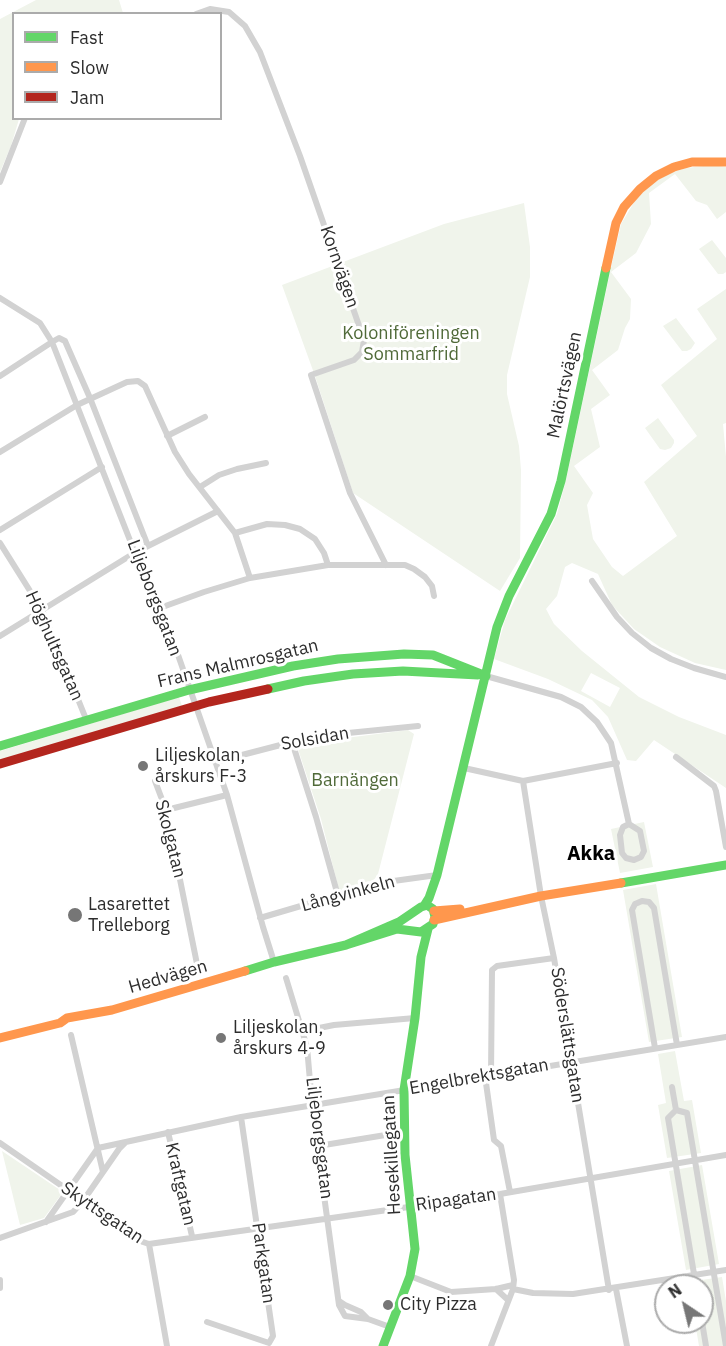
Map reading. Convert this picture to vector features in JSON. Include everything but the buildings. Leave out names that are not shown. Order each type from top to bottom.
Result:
[{"type":"street","name":"Kornvägen","points":[[202,12],[210,9],[229,12],[245,26],[260,52],[300,156],[364,340],[362,352],[354,360],[311,375],[351,493],[386,565]]},
{"type":"street","points":[[0,182],[24,120]]},
{"type":"street","name":"Malörtsvägen","points":[[486,676],[502,612],[551,514],[561,481],[616,223],[624,207],[656,176],[674,167],[692,162],[726,162]]},
{"type":"street","name":"Liljeborgsgatan","points":[[0,298],[40,323],[52,342],[163,624],[170,632],[227,795],[274,962]]},
{"type":"street","name":"Liljeborgsgatan","points":[[52,342],[59,338],[65,341],[148,546]]},
{"type":"street","points":[[0,375],[52,342]]},
{"type":"street","points":[[0,452],[90,398],[127,381],[138,381],[145,386],[167,436],[189,474],[235,533],[250,578]]},
{"type":"street","points":[[167,436],[205,417]]},
{"type":"street","points":[[200,487],[219,475],[237,468],[266,463]]},
{"type":"street","points":[[0,530],[102,467]]},
{"type":"street","points":[[0,636],[136,552],[218,511]]},
{"type":"street","points":[[235,533],[267,524],[300,529],[315,539],[328,565]]},
{"type":"street","name":"Höghultsgatan","points":[[0,543],[42,610],[86,719]]},
{"type":"street","points":[[157,609],[250,578],[328,565],[405,566],[425,577],[432,586],[434,596]]},
{"type":"street","points":[[592,581],[616,617],[651,648],[694,668],[726,677]]},
{"type":"street","name":"Frans Malmrosgatan","points":[[0,746],[189,690],[299,665],[338,659],[404,654],[433,655],[486,676],[553,694],[581,707],[602,729],[611,743],[629,824]]},
{"type":"street","name":"Frans Malmrosgatan","points":[[0,764],[195,706],[265,689],[353,674],[402,671],[486,676]]},
{"type":"street","points":[[428,929],[437,875],[486,676]]},
{"type":"street","name":"Solsidan","points":[[215,762],[292,742],[348,733],[418,726]]},
{"type":"street","points":[[292,742],[338,896]]},
{"type":"street","points":[[676,757],[714,786],[726,847]]},
{"type":"street","points":[[464,768],[523,781],[617,763]]},
{"type":"street","name":"Skolgatan","points":[[155,781],[166,810],[198,969]]},
{"type":"street","name":"Söderslättsgatan","points":[[523,781],[591,1179],[627,1346]]},
{"type":"street","points":[[166,810],[227,795]]},
{"type":"street","points":[[629,824],[640,831],[644,851],[641,857],[634,860],[626,858],[622,853],[620,835],[623,826],[629,824]]},
{"type":"street","name":"Hedvägen","points":[[346,945],[399,922],[410,914],[495,905],[726,865]]},
{"type":"street","name":"Långvinkeln","points":[[260,918],[379,883],[437,875]]},
{"type":"street","points":[[655,1048],[632,910],[635,904],[642,902],[649,902],[654,908],[676,1045]]},
{"type":"street","points":[[410,914],[408,923],[412,931]]},
{"type":"street","name":"Hedvägen","points":[[0,1038],[60,1023],[67,1018],[112,1010],[274,962],[346,945],[397,929],[421,932],[428,929]]},
{"type":"street","name":"Hesekillegatan","points":[[383,1346],[410,1276],[415,1249],[404,1132],[404,1090],[421,957],[428,929]]},
{"type":"street","name":"Hesekillegatan","points":[[412,931],[421,957]]},
{"type":"street","points":[[510,1192],[501,1146],[494,1140],[488,1076],[492,970],[497,966],[554,958]]},
{"type":"street","name":"Liljeborgsgatan","points":[[286,978],[304,1031],[339,1301],[361,1312],[368,1319],[390,1327]]},
{"type":"street","points":[[304,1031],[334,1025],[415,1018]]},
{"type":"street","points":[[71,1035],[103,1172]]},
{"type":"street","name":"Engelbrektsgatan","points":[[98,1148],[168,1132],[313,1105],[726,1037]]},
{"type":"street","points":[[672,1087],[676,1110]]},
{"type":"street","points":[[676,1110],[687,1113],[726,1346]]},
{"type":"street","points":[[676,1110],[668,1118],[694,1274]]},
{"type":"street","name":"Parkgatan","points":[[207,1322],[268,1343],[273,1336],[241,1118]]},
{"type":"street","name":"Kraftgatan","points":[[168,1132],[192,1236]]},
{"type":"street","points":[[318,1146],[404,1132]]},
{"type":"street","points":[[0,1238],[73,1212],[126,1142]]},
{"type":"street","name":"Skyttsgatan","points":[[0,1143],[149,1244],[167,1346]]},
{"type":"street","points":[[46,1222],[98,1148]]},
{"type":"street","name":"Ripagatan","points":[[149,1244],[192,1236],[500,1194],[726,1155]]},
{"type":"street","points":[[491,1346],[513,1287],[500,1194]]},
{"type":"street","points":[[701,1274],[726,1270]]},
{"type":"street","points":[[410,1276],[451,1292],[513,1287],[552,1294],[573,1294],[654,1282]]},
{"type":"street","points":[[0,1280],[0,1288]]},
{"type":"street","points":[[496,1288],[508,1300]]},
{"type":"green space","points":[[36,0],[119,0],[123,12],[13,12]]},
{"type":"green space","points":[[12,13],[12,120],[19,120],[0,172],[0,19]]},
{"type":"green space","points":[[712,165],[726,167],[726,212],[717,219],[707,205],[696,201],[675,174],[649,193],[651,224],[636,253],[611,272],[631,299],[630,319],[618,350],[592,370],[610,395],[591,409],[600,447],[574,466],[593,493],[587,505],[593,539],[612,567],[623,576],[677,536],[644,482],[697,436],[661,385],[717,339],[697,309],[726,289],[726,423],[723,424],[726,457],[726,670],[695,663],[660,647],[634,629],[612,605],[598,574],[572,563],[565,567],[557,596],[546,609],[554,624],[582,651],[639,697],[679,717],[726,735],[726,788],[654,740],[636,761],[627,760],[608,717],[592,700],[548,679],[494,659],[505,620],[557,514],[621,224],[636,199],[653,183],[670,173],[686,168]],"holes":[[[591,673],[620,688],[610,707],[581,691]]]},
{"type":"green space","name":"Koloniföreningen Sommarfrid","points":[[524,203],[530,247],[530,277],[507,375],[507,394],[519,446],[521,470],[520,558],[500,591],[353,493],[315,376],[282,285],[444,224]]},
{"type":"green space","points":[[712,240],[726,258],[726,272],[723,274],[718,274],[699,249]]},
{"type":"green space","points":[[676,318],[695,343],[687,351],[682,351],[663,326]]},
{"type":"green space","points":[[658,418],[674,440],[671,448],[665,450],[660,449],[645,428]]},
{"type":"green space","points":[[179,697],[182,706],[0,760],[0,751]]},
{"type":"green space","name":"Barnängen","points":[[408,730],[414,734],[378,874],[371,884],[343,892],[339,890],[321,819],[298,749],[299,744]]},
{"type":"green space","points":[[644,822],[653,867],[620,873],[611,829]]},
{"type":"green space","points":[[656,884],[682,1037],[649,1042],[623,890]]},
{"type":"green space","points":[[675,1051],[684,1101],[692,1100],[701,1153],[667,1158],[658,1105],[666,1103],[658,1054]]},
{"type":"green space","points":[[2,1151],[63,1192],[44,1218],[20,1225]]},
{"type":"green space","points":[[702,1165],[719,1264],[686,1270],[669,1171]]},
{"type":"green space","points":[[722,1277],[726,1301],[726,1346],[699,1346],[697,1334],[714,1334],[714,1278]]},
{"type":"traffic: fast","points":[[424,906],[437,875],[497,627],[509,596],[551,514],[561,481],[606,268]]},
{"type":"traffic: fast","points":[[0,746],[189,690],[293,666],[338,659],[404,654],[433,655],[486,676]]},
{"type":"traffic: fast","points":[[268,689],[353,674],[403,671],[478,675]]},
{"type":"traffic: fast","points":[[621,883],[726,865]]},
{"type":"traffic: fast","points":[[245,971],[346,945],[397,929],[421,932],[433,924],[435,917],[433,909],[427,905],[421,907],[399,922],[346,945]]},
{"type":"traffic: fast","points":[[383,1346],[410,1276],[415,1249],[405,1155],[404,1090],[421,957],[428,929]]},
{"type":"traffic: slow","points":[[606,268],[616,223],[624,207],[640,189],[656,176],[674,167],[692,162],[726,162]]},
{"type":"traffic: slow","points":[[434,920],[541,896],[621,883]]},
{"type":"traffic: slow","points":[[434,911],[460,909]]},
{"type":"traffic: slow","points":[[0,1038],[60,1023],[67,1018],[112,1010],[245,971]]},
{"type":"traffic: jam","points":[[0,764],[209,702],[268,689]]},
{"type":"place","name":"Liljeskolan, årskurs F-3","points":[[143,766]]},
{"type":"place","name":"Lasarettet Trelleborg","points":[[75,915]]},
{"type":"place","name":"Liljeskolan, årskurs 4-9","points":[[221,1038]]},
{"type":"place","name":"City Pizza","points":[[388,1305]]},
{"type":"district","name":"Akka","points":[[591,854]]}]
